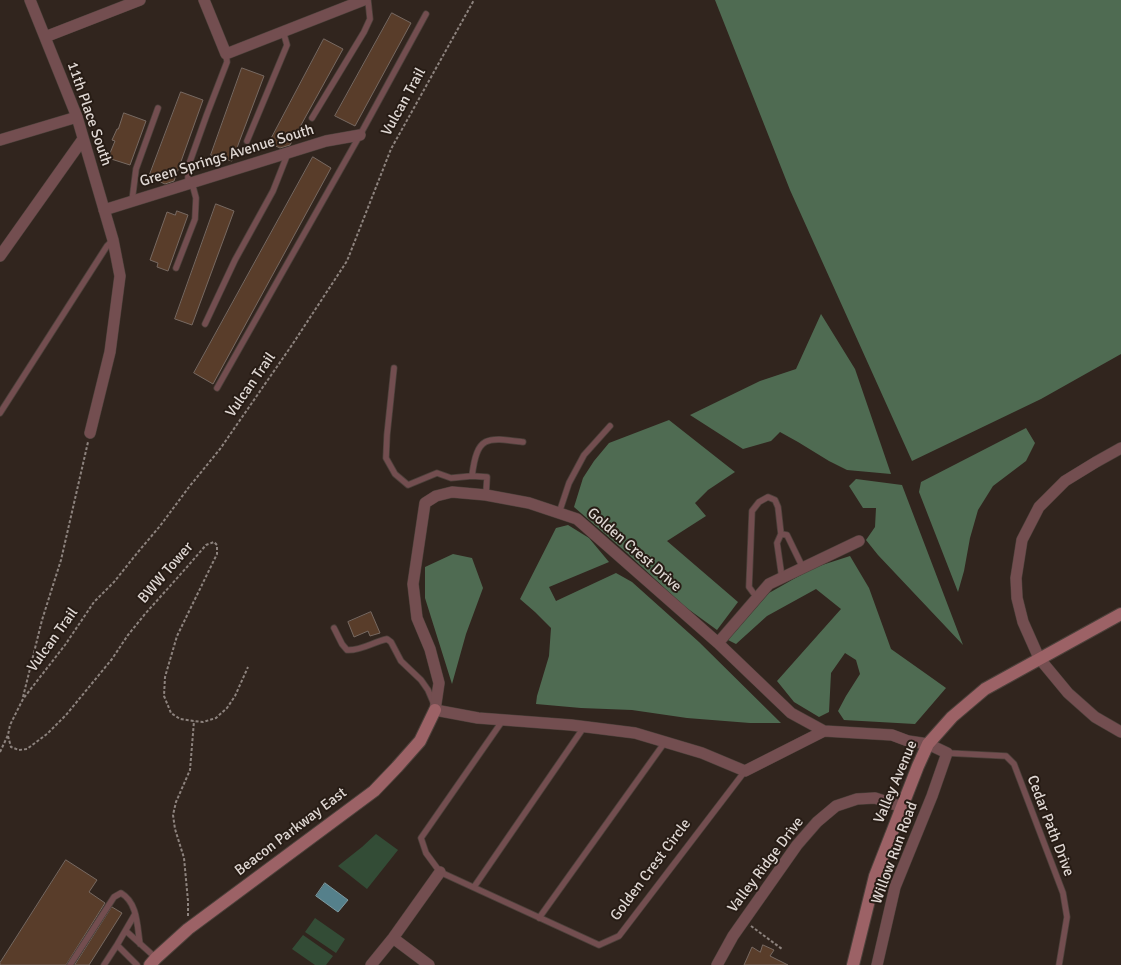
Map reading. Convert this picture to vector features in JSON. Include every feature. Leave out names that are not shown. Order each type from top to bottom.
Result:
[{"type":"main road","name":"Valley Avenue","points":[[853,965],[875,876],[928,744],[952,717],[985,689],[1121,614]]},
{"type":"main road","name":"Beacon Parkway East","points":[[153,961],[188,929],[374,791],[420,741],[436,710]]},
{"type":"street","name":"11th Place South","points":[[30,0],[77,117],[113,240],[120,276],[110,352],[90,433]]},
{"type":"street","points":[[45,37],[119,6],[140,0]]},
{"type":"street","points":[[204,0],[226,54],[364,0]]},
{"type":"street","points":[[0,140],[77,117]]},
{"type":"street","name":"Green Springs Avenue South","points":[[104,210],[326,141],[360,135]]},
{"type":"street","points":[[0,256],[83,139]]},
{"type":"street","points":[[1121,448],[1065,481],[1039,507],[1022,540],[1016,578],[1017,598],[1023,622],[1039,658],[1068,692],[1095,717],[1121,732]]},
{"type":"street","name":"Golden Crest Drive","points":[[436,710],[440,683],[430,649],[417,618],[413,584],[425,503],[436,496],[452,492],[486,495],[529,503],[577,519],[718,643],[791,713],[824,731],[892,735],[908,741],[928,744],[947,753]]},
{"type":"street","points":[[718,643],[770,584],[859,540]]},
{"type":"street","points":[[436,710],[465,716],[636,733],[702,753],[744,771]]},
{"type":"street","name":"Golden Crest Circle","points":[[744,771],[824,731]]},
{"type":"street","name":"Willow Run Road","points":[[877,965],[896,887],[932,796],[947,753]]},
{"type":"street","name":"Valley Ridge Drive","points":[[717,965],[733,936],[797,844],[817,822],[836,806],[857,799],[875,798],[902,807]]},
{"type":"street","points":[[371,965],[393,938],[440,872]]},
{"type":"street","points":[[393,938],[429,965]]},
{"type":"lane","points":[[312,118],[364,32],[370,19],[368,0]]},
{"type":"lane","points":[[217,388],[360,135],[426,14]]},
{"type":"lane","points":[[247,141],[287,44],[283,31]]},
{"type":"lane","points":[[176,268],[195,220],[196,198],[190,183],[188,167],[227,62],[226,54]]},
{"type":"lane","points":[[132,201],[136,169],[158,108]]},
{"type":"lane","points":[[205,324],[235,260],[273,191],[288,153]]},
{"type":"lane","points":[[0,413],[107,246],[113,240]]},
{"type":"lane","points":[[394,368],[386,458],[394,474],[408,485],[437,474],[451,478],[472,476],[487,477],[486,495]]},
{"type":"lane","points":[[558,513],[570,483],[584,455],[610,426]]},
{"type":"lane","points":[[472,476],[474,459],[485,442],[492,439],[523,442]]},
{"type":"lane","points":[[757,598],[749,587],[752,511],[759,502],[768,497],[775,500],[778,507],[781,534],[776,542],[782,578]]},
{"type":"lane","points":[[781,534],[787,535],[804,568]]},
{"type":"lane","points":[[334,628],[342,644],[347,650],[365,647],[377,641],[387,639],[391,642],[401,661],[421,680],[428,690],[436,710]]},
{"type":"lane","name":"Golden Crest Circle","points":[[503,720],[421,838],[426,853],[440,872],[599,945],[619,936],[744,771]]},
{"type":"lane","points":[[474,887],[584,727]]},
{"type":"lane","points":[[539,918],[665,742]]},
{"type":"lane","name":"Cedar Path Drive","points":[[947,753],[1006,756],[1014,764],[1063,893],[1067,917],[1059,965]]},
{"type":"lane","points":[[70,965],[114,897],[121,893],[132,903],[140,944]]},
{"type":"lane","points":[[104,965],[135,913]]},
{"type":"lane","points":[[126,930],[140,944],[153,961]]},
{"type":"lane","points":[[117,945],[137,965]]},
{"type":"path","name":"Vulcan Trail","points":[[0,752],[8,735],[10,725],[23,699],[65,646],[94,602],[114,582],[220,449],[292,345],[347,261],[391,149],[474,0]]},
{"type":"path","points":[[23,699],[42,620],[61,560],[90,433]]},
{"type":"path","name":"BWW Tower","points":[[8,735],[11,746],[19,750],[27,749],[47,734],[66,715],[112,659],[128,635],[206,545],[214,542],[218,546],[217,554],[177,636],[165,677],[164,696],[171,713],[180,719],[203,722],[216,718],[227,708],[235,696],[248,667]]},
{"type":"path","points":[[188,929],[188,901],[184,858],[175,829],[173,816],[176,802],[190,770],[194,721]]},
{"type":"path","points":[[744,920],[782,949]]},
{"type":"green space","points":[[715,0],[1121,0],[1121,354],[1041,399],[912,461],[790,190]]},
{"type":"green space","points":[[821,314],[855,369],[891,474],[847,470],[780,432],[771,441],[743,449],[690,415],[760,381],[796,369]]},
{"type":"green space","points":[[669,420],[735,472],[708,490],[695,503],[706,516],[667,541],[738,602],[717,630],[684,606],[627,553],[574,507],[583,478],[594,461],[609,443]]},
{"type":"green space","points":[[1026,428],[1035,443],[1026,461],[993,486],[978,510],[958,592],[919,492],[921,482]]},
{"type":"green space","points":[[856,479],[902,485],[963,645],[878,555],[866,540],[875,527],[876,508],[863,508],[849,486]]},
{"type":"green space","points":[[568,525],[589,538],[609,562],[549,587],[556,601],[616,573],[632,582],[699,642],[781,723],[750,723],[687,718],[632,710],[536,704],[549,656],[551,628],[520,599],[556,528]]},
{"type":"green space","points":[[453,554],[472,558],[483,588],[466,634],[452,684],[425,598],[425,567]]},
{"type":"green space","points":[[850,556],[869,588],[891,649],[946,688],[915,724],[844,720],[838,711],[860,674],[856,660],[845,653],[831,673],[829,712],[819,717],[794,702],[777,681],[841,609],[816,589],[767,616],[736,644],[728,640],[769,593],[813,568]]},
{"type":"green space","points":[[376,834],[398,850],[367,889],[338,866]]},
{"type":"green space","points":[[315,918],[345,939],[336,953],[305,932]]},
{"type":"green space","points":[[303,935],[333,956],[326,965],[315,965],[292,949]]},
{"type":"water","points":[[325,883],[348,900],[338,912],[316,896]]},
{"type":"building","points":[[392,13],[411,23],[355,126],[335,116]]},
{"type":"building","points":[[324,39],[343,49],[290,145],[280,148],[269,143]]},
{"type":"building","points":[[242,68],[264,76],[232,161],[211,155]]},
{"type":"building","points":[[181,92],[203,100],[174,181],[165,184],[149,177]]},
{"type":"building","points":[[124,113],[146,121],[130,165],[108,158],[115,141],[112,140]]},
{"type":"building","points":[[313,157],[331,168],[213,384],[194,373]]},
{"type":"building","points":[[216,204],[234,211],[192,325],[175,319]]},
{"type":"building","points":[[177,211],[188,215],[168,271],[157,267],[158,263],[150,260],[167,212],[175,215]]},
{"type":"building","points":[[371,612],[380,633],[370,636],[368,631],[354,637],[348,622]]},
{"type":"building","points":[[66,860],[97,880],[89,892],[105,903],[66,965],[0,965],[0,963]]},
{"type":"building","points":[[112,907],[122,913],[89,965],[75,965]]},
{"type":"building","points":[[763,945],[774,950],[770,956],[788,965],[744,965],[752,947],[760,952]]}]
